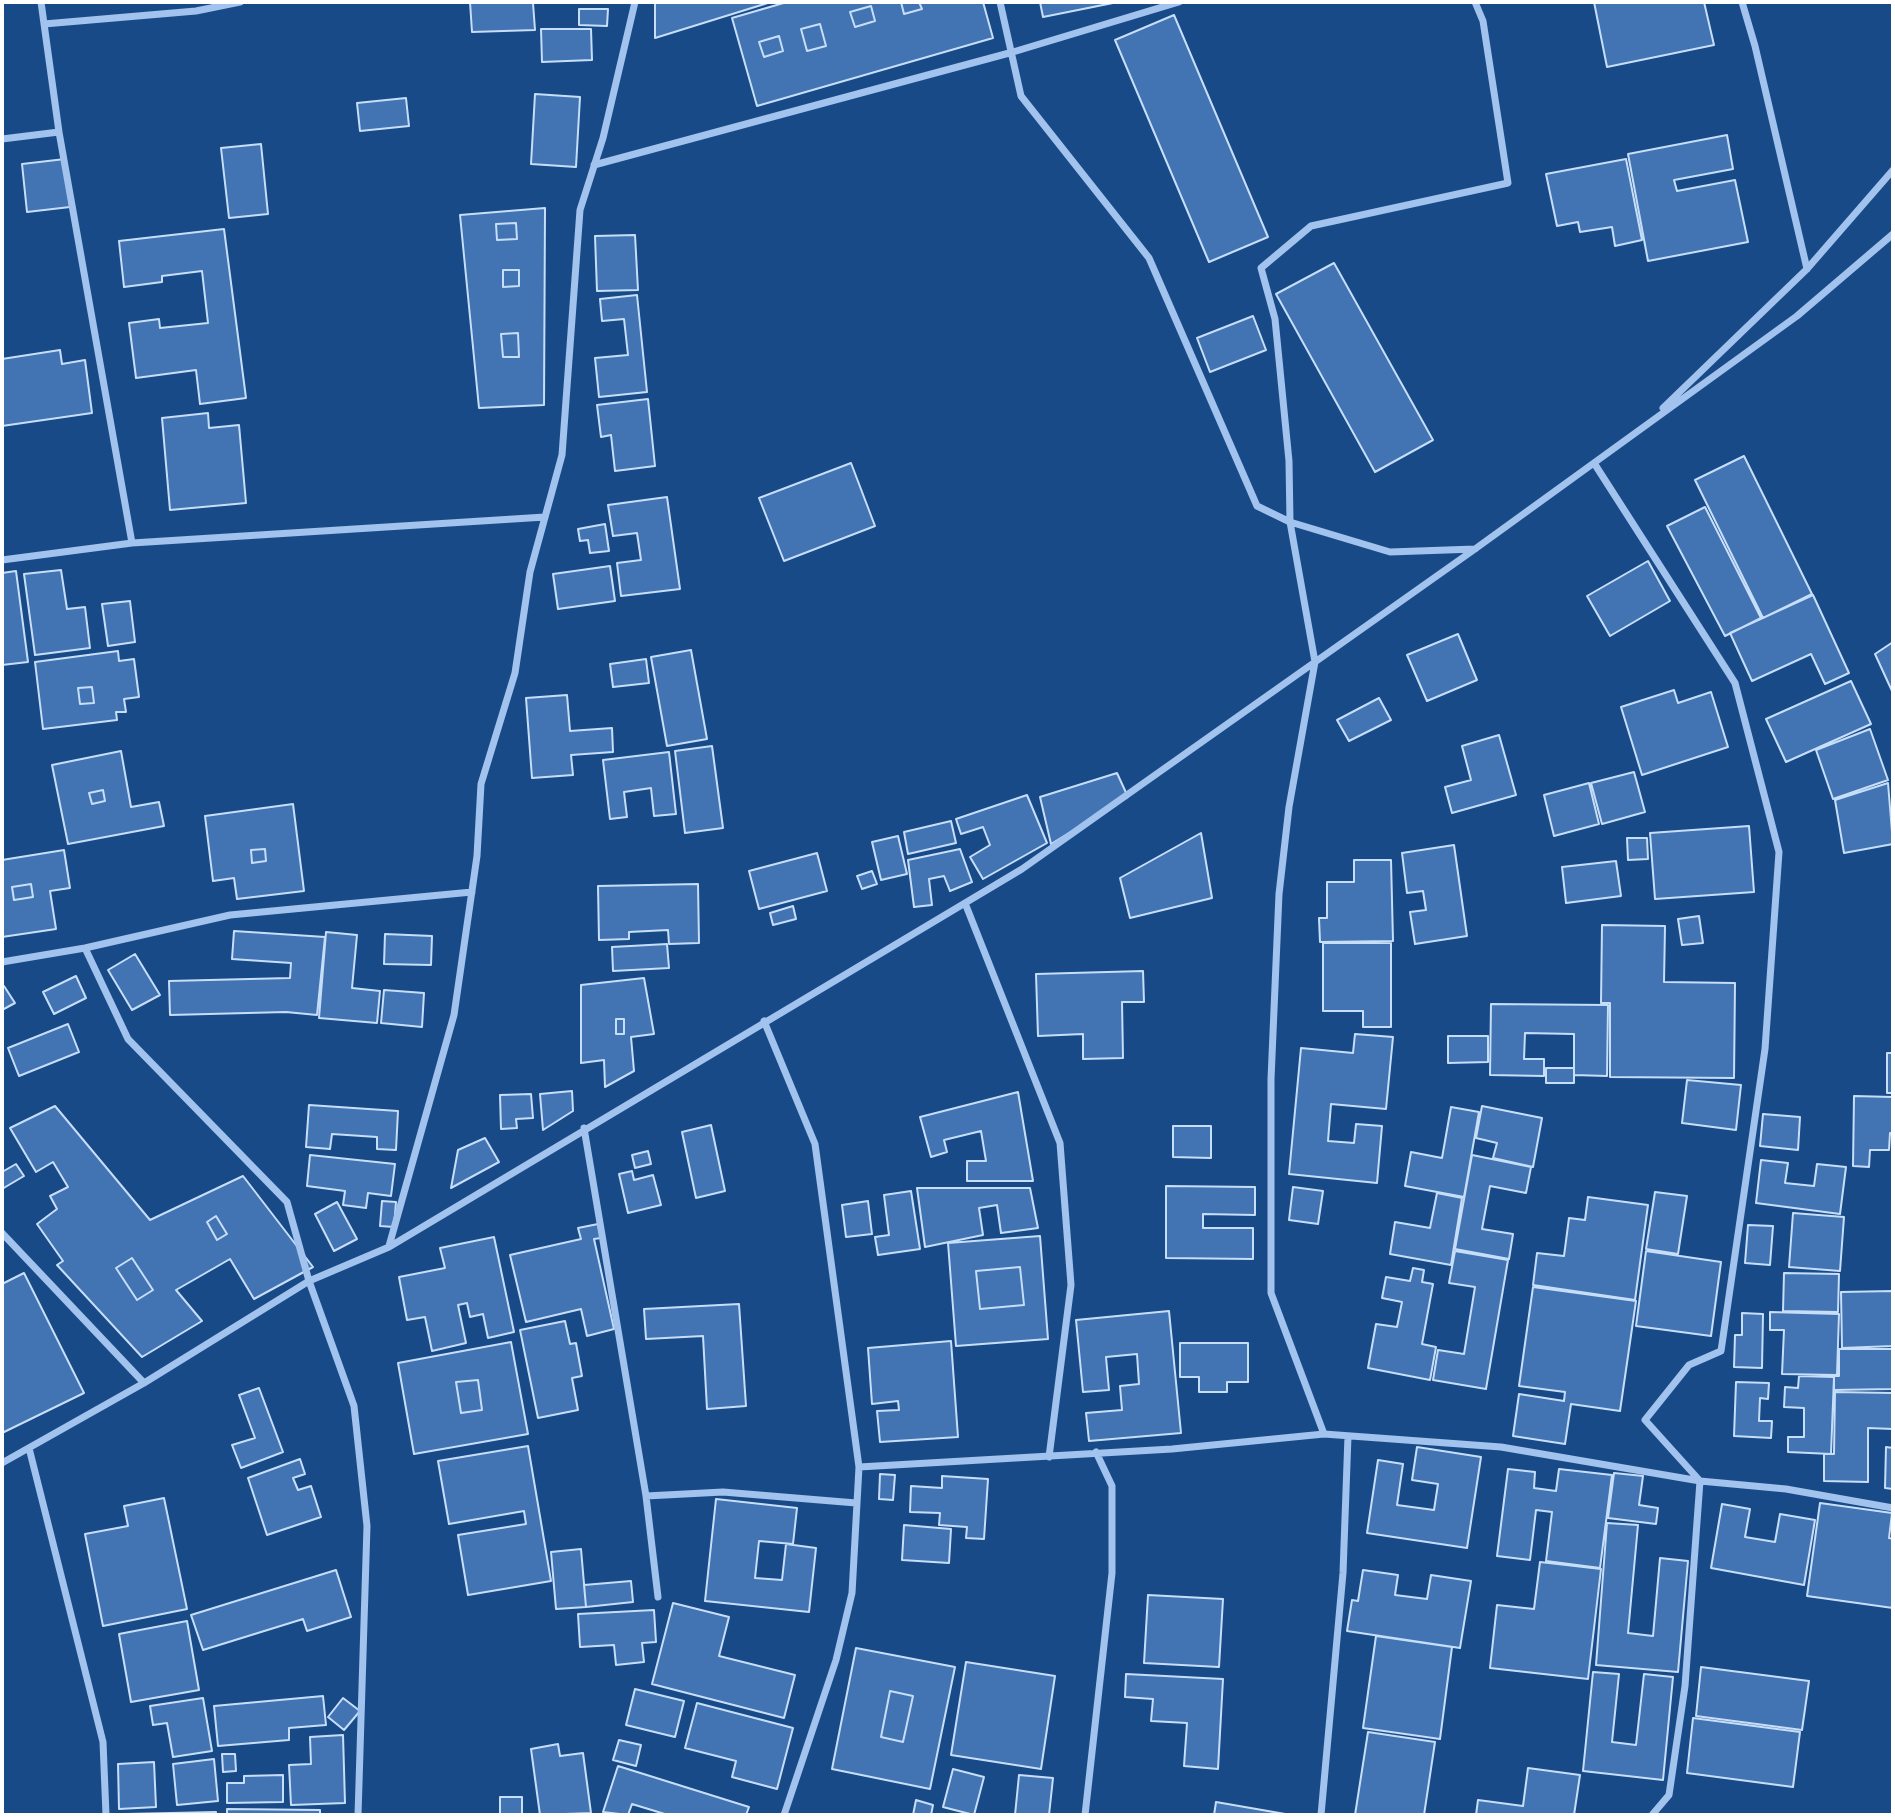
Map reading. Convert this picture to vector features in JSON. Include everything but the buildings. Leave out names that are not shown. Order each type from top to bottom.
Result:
[{"type":"street","points":[[41,2],[59,132],[132,543]]},
{"type":"street","points":[[196,2],[196,11]]},
{"type":"street","points":[[44,24],[196,11],[240,2]]},
{"type":"street","points":[[389,1247],[454,1014],[472,892],[481,784],[515,673],[530,572],[562,455],[580,210],[635,2]]},
{"type":"street","points":[[1000,2],[1021,96],[1149,258],[1257,506],[1290,522],[1390,552],[1475,549]]},
{"type":"street","points":[[594,165],[1013,52],[1179,2]]},
{"type":"street","points":[[1324,1434],[1271,1293],[1271,1079],[1279,894],[1289,807],[1315,662],[1290,522],[1289,461],[1275,319],[1261,268],[1311,226],[1508,183],[1483,21],[1475,2]]},
{"type":"street","points":[[1742,2],[1755,46],[1807,269]]},
{"type":"street","points":[[2,139],[59,132]]},
{"type":"street","points":[[1644,427],[1807,269],[1893,170]]},
{"type":"street","points":[[2,1464],[144,1383],[309,1281],[389,1247],[1021,869],[1475,549],[1797,316],[1893,234]]},
{"type":"street","points":[[1594,463],[1735,683],[1779,852],[1765,1049],[1721,1350],[1689,1365],[1645,1420],[1700,1481],[1685,1686],[1668,1795],[1652,1815]]},
{"type":"street","points":[[2,560],[132,543],[545,517]]},
{"type":"street","points":[[2,962],[85,948],[230,915],[472,892]]},
{"type":"street","points":[[965,903],[1060,1143],[1071,1285],[1049,1457]]},
{"type":"street","points":[[85,948],[128,1039],[287,1202],[309,1281],[354,1406],[367,1526],[358,1815]]},
{"type":"street","points":[[764,1021],[815,1144],[859,1467],[852,1593],[836,1660],[784,1815]]},
{"type":"street","points":[[584,1128],[646,1496],[658,1597]]},
{"type":"street","points":[[2,1233],[144,1383]]},
{"type":"street","points":[[859,1467],[1172,1449],[1324,1434],[1501,1447],[1700,1481],[1786,1489],[1893,1508]]},
{"type":"street","points":[[1321,1815],[1343,1573],[1348,1436]]},
{"type":"street","points":[[29,1448],[103,1742],[106,1815]]},
{"type":"street","points":[[1085,1815],[1112,1573],[1112,1486],[1096,1452]]},
{"type":"street","points":[[646,1496],[723,1492],[856,1503]]}]
